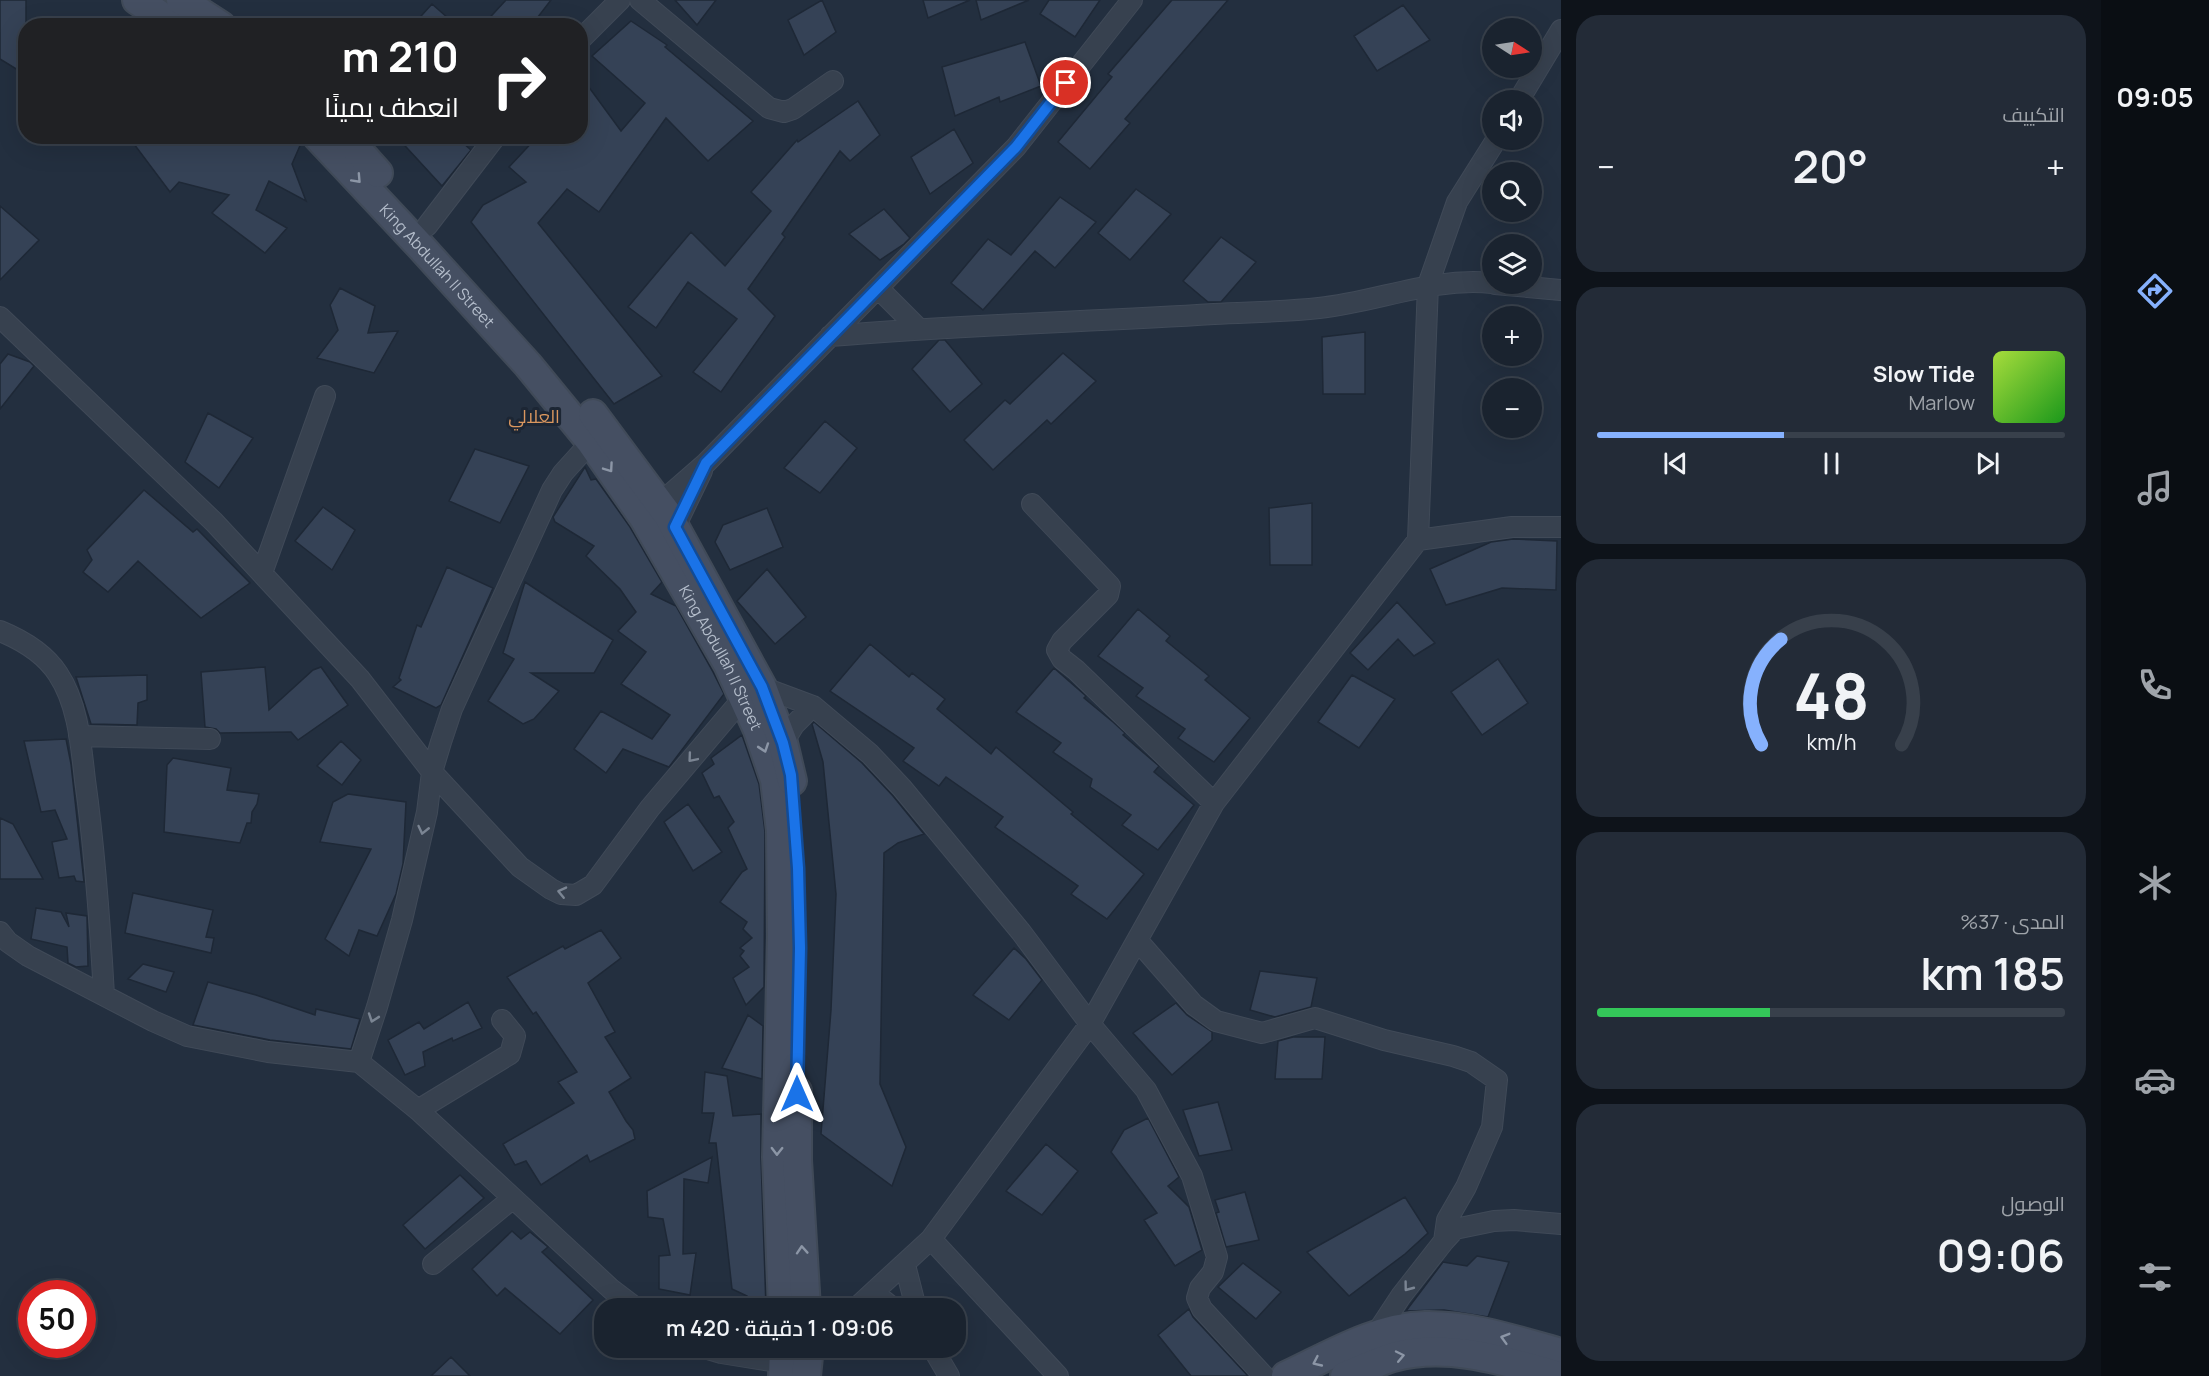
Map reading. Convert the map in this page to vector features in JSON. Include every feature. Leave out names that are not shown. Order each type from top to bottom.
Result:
[{"type":"main road","points":[[137,0],[164,18]]},
{"type":"main road","points":[[182,0],[209,18]]},
{"type":"main road","name":"King Abdullah II Street","points":[[324,144],[528,365],[591,442],[652,510]]},
{"type":"main road","name":"King Abdullah II Street","points":[[352,144],[602,424],[668,537],[728,664],[753,692],[783,743],[791,775],[798,868],[797,1160],[805,1298]]},
{"type":"main road","name":"King Abdullah II Street","points":[[753,692],[758,730],[775,780],[781,831],[782,937],[777,1157],[783,1298]]},
{"type":"main road","points":[[1286,1376],[1357,1343],[1392,1331],[1424,1326],[1461,1328],[1561,1353]]},
{"type":"main road","points":[[1345,1376],[1394,1357],[1427,1352],[1457,1351],[1559,1376]]},
{"type":"street","points":[[588,32],[620,0]]},
{"type":"street","points":[[640,0],[769,108],[784,112],[793,109],[833,81]]},
{"type":"street","points":[[652,510],[706,463],[1016,147],[1132,0]]},
{"type":"street","points":[[1525,90],[1561,30]]},
{"type":"street","points":[[427,226],[490,144]]},
{"type":"street","points":[[868,1298],[931,1239],[1090,1024],[1214,803],[1418,540],[1428,285],[1457,202],[1490,150]]},
{"type":"street","points":[[830,336],[918,328],[1319,308],[1354,303],[1428,285],[1482,282]]},
{"type":"street","points":[[878,288],[918,328]]},
{"type":"street","points":[[1542,288],[1561,290]]},
{"type":"street","points":[[0,317],[214,522],[360,679],[432,772],[520,867],[561,894],[576,895],[593,885],[650,808],[753,692],[813,706],[870,754],[902,788],[1021,932],[1090,1024],[1146,1090],[1192,1176],[1217,1257],[1213,1272],[1200,1288],[1197,1298],[1202,1309],[1264,1376]]},
{"type":"street","points":[[262,573],[325,396]]},
{"type":"street","points":[[358,1062],[377,1007],[402,920],[427,812],[432,772],[452,709],[552,490],[563,473],[591,442]]},
{"type":"street","points":[[668,537],[706,463]]},
{"type":"street","points":[[1032,504],[1110,586],[1108,596],[1062,640],[1057,650],[1062,659],[1214,803]]},
{"type":"street","points":[[1418,540],[1512,526],[1561,527]]},
{"type":"street","points":[[0,631],[38,651],[58,673],[70,697],[79,736],[95,849],[104,995]]},
{"type":"street","points":[[783,743],[797,722],[813,706]]},
{"type":"street","points":[[79,736],[210,739]]},
{"type":"street","points":[[0,932],[8,942],[28,956],[187,1036],[268,1052],[358,1062],[417,1110],[623,1298]]},
{"type":"street","points":[[1138,941],[1194,1005],[1216,1021],[1262,1033],[1315,1018],[1384,1040],[1471,1062],[1497,1080],[1492,1127],[1466,1187],[1447,1220],[1444,1241]]},
{"type":"street","points":[[417,1110],[510,1054],[515,1036],[502,1020]]},
{"type":"street","points":[[434,1264],[513,1198]]},
{"type":"street","points":[[1374,1337],[1401,1296],[1455,1229],[1494,1221],[1514,1220],[1561,1224]]},
{"type":"street","points":[[931,1239],[1059,1376]]},
{"type":"street","points":[[904,1265],[913,1298]]},
{"type":"street","points":[[874,1293],[880,1298]]},
{"type":"street","points":[[938,1358],[949,1376]]},
{"type":"building","points":[[0,0],[26,0],[26,18],[18,18],[18,70],[0,59]]},
{"type":"building","points":[[506,0],[551,0],[537,18],[489,18]]},
{"type":"building","points":[[675,0],[716,0],[697,25]]},
{"type":"building","points":[[822,0],[836,32],[804,55],[788,20]]},
{"type":"building","points":[[923,0],[970,0],[928,18]]},
{"type":"building","points":[[976,0],[1029,0],[981,20]]},
{"type":"building","points":[[1049,0],[1100,0],[1075,37],[1040,14]]},
{"type":"building","points":[[1172,0],[1228,0],[1125,119],[1130,123],[1090,169],[1058,142],[1112,77],[1108,74]]},
{"type":"building","points":[[432,4],[448,18],[419,18]]},
{"type":"building","points":[[1403,5],[1430,40],[1377,71],[1354,36]]},
{"type":"building","points":[[631,21],[667,45],[665,47],[753,121],[708,161],[666,118],[599,212],[567,189],[538,223],[662,376],[614,404],[471,222],[483,205],[526,182],[509,167],[531,144],[588,144],[588,86],[621,131],[645,103],[592,56]]},
{"type":"building","points":[[1025,42],[1041,86],[1000,102],[999,97],[955,116],[942,67]]},
{"type":"building","points":[[858,101],[880,135],[850,161],[840,151],[782,234],[785,237],[748,289],[775,316],[721,392],[693,372],[737,319],[688,282],[656,328],[628,307],[691,232],[725,266],[771,211],[751,192],[797,140],[798,142]]},
{"type":"building","points":[[954,129],[973,163],[930,194],[911,157]]},
{"type":"building","points":[[134,144],[301,144],[292,164],[306,201],[269,181],[256,210],[287,228],[265,253],[212,213],[229,195],[179,182],[170,192]]},
{"type":"building","points":[[403,144],[464,144],[471,150],[442,186]]},
{"type":"building","points":[[1136,189],[1171,214],[1130,260],[1098,233]]},
{"type":"building","points":[[1060,197],[1096,222],[1055,268],[1035,251],[983,310],[951,283],[988,239],[1011,255]]},
{"type":"building","points":[[0,206],[39,240],[0,280]]},
{"type":"building","points":[[884,209],[910,238],[880,260],[849,234]]},
{"type":"building","points":[[1221,237],[1256,262],[1221,302],[1208,302],[1183,281]]},
{"type":"building","points":[[340,288],[375,306],[368,333],[398,331],[374,373],[317,358],[338,330],[330,305]]},
{"type":"building","points":[[1365,332],[1365,394],[1323,394],[1322,337]]},
{"type":"building","points":[[939,340],[945,340],[982,384],[950,412],[912,369]]},
{"type":"building","points":[[1063,353],[1096,381],[1051,424],[1047,420],[993,470],[964,440],[1005,400],[1010,404]]},
{"type":"building","points":[[8,354],[30,362],[34,366],[0,409],[0,364]]},
{"type":"building","points":[[208,413],[253,438],[219,488],[185,462]]},
{"type":"building","points":[[825,421],[857,448],[820,493],[784,468]]},
{"type":"building","points":[[475,449],[529,466],[500,523],[449,501]]},
{"type":"building","points":[[585,467],[591,480],[596,479],[630,527],[662,582],[651,594],[676,606],[724,694],[669,767],[623,749],[606,773],[574,749],[601,711],[652,739],[670,715],[621,684],[646,652],[618,631],[636,612],[620,589],[586,556],[594,546],[555,522],[553,517]]},
{"type":"building","points":[[144,490],[193,532],[197,529],[250,583],[201,618],[138,561],[108,592],[83,572],[92,560],[87,550]]},
{"type":"building","points":[[1312,503],[1312,565],[1270,565],[1269,508]]},
{"type":"building","points":[[323,507],[355,530],[332,570],[295,541]]},
{"type":"building","points":[[767,508],[783,547],[730,570],[715,542],[723,525]]},
{"type":"building","points":[[1513,539],[1557,541],[1556,590],[1502,588],[1446,605],[1430,569],[1491,542]]},
{"type":"building","points":[[447,567],[493,588],[441,705],[436,708],[393,687],[401,680],[399,678],[417,625],[421,627]]},
{"type":"building","points":[[767,569],[806,617],[775,644],[737,601]]},
{"type":"building","points":[[525,582],[613,640],[594,673],[531,673],[559,691],[534,719],[523,724],[488,701],[514,659],[503,653]]},
{"type":"building","points":[[1397,602],[1435,643],[1414,656],[1398,639],[1368,670],[1350,653]]},
{"type":"building","points":[[1138,609],[1170,636],[1166,641],[1209,676],[1205,680],[1250,718],[1214,762],[1178,738],[1185,729],[1136,696],[1143,688],[1098,656]]},
{"type":"building","points":[[870,644],[909,677],[912,673],[945,699],[937,709],[991,754],[996,747],[1073,812],[1071,814],[1144,874],[1107,919],[1071,894],[1078,886],[995,827],[1003,817],[946,777],[939,786],[903,761],[914,748],[830,691]]},
{"type":"building","points":[[1498,659],[1528,703],[1482,735],[1451,692]]},
{"type":"building","points":[[265,667],[269,710],[313,670],[321,667],[348,705],[298,740],[291,732],[220,733],[216,729],[205,727],[201,672]]},
{"type":"building","points":[[1054,668],[1086,696],[1084,698],[1125,733],[1123,735],[1159,766],[1154,772],[1194,805],[1158,850],[1122,825],[1131,815],[1090,787],[1092,779],[1053,752],[1061,743],[1016,712]]},
{"type":"building","points":[[147,675],[147,700],[138,703],[137,725],[91,724],[76,677]]},
{"type":"building","points":[[1352,675],[1395,699],[1359,748],[1318,722]]},
{"type":"building","points":[[814,722],[862,763],[924,834],[898,843],[884,853],[880,1084],[906,1147],[892,1186],[821,1134],[831,1010],[836,894],[823,762],[812,724]]},
{"type":"building","points":[[742,735],[759,784],[765,832],[764,987],[746,1005],[733,978],[749,967],[740,956],[744,951],[740,948],[752,938],[743,929],[747,922],[720,902],[742,872],[747,869],[728,828],[734,822],[719,796],[714,798],[702,773],[714,764],[711,758]]},
{"type":"building","points":[[66,739],[71,764],[84,882],[76,881],[74,876],[59,878],[52,842],[67,839],[55,810],[41,812],[24,741]]},
{"type":"building","points":[[341,741],[361,760],[342,785],[317,766]]},
{"type":"building","points":[[173,758],[231,768],[227,790],[259,794],[252,812],[251,823],[247,823],[240,843],[164,832],[167,765]]},
{"type":"building","points":[[348,794],[406,802],[403,864],[396,894],[377,936],[359,930],[349,956],[325,939],[371,849],[320,842],[333,802]]},
{"type":"building","points":[[688,804],[722,852],[693,871],[664,822]]},
{"type":"building","points":[[0,818],[13,824],[43,879],[0,879]]},
{"type":"building","points":[[133,893],[213,910],[206,937],[214,938],[211,953],[125,933]]},
{"type":"building","points":[[36,908],[61,912],[69,927],[66,913],[87,916],[88,966],[76,967],[68,963],[67,947],[31,939]]},
{"type":"building","points":[[601,930],[621,958],[588,983],[615,1032],[605,1037],[631,1078],[609,1092],[633,1130],[635,1139],[590,1162],[587,1155],[541,1185],[526,1161],[515,1165],[503,1144],[574,1103],[558,1082],[577,1072],[536,1012],[533,1014],[507,977],[563,946],[565,949]]},
{"type":"building","points":[[1014,948],[1042,980],[1009,1020],[973,995]]},
{"type":"building","points":[[143,964],[174,972],[166,992],[128,979]]},
{"type":"building","points":[[1260,971],[1317,978],[1311,1007],[1275,1017],[1250,1010]]},
{"type":"building","points":[[208,982],[315,1015],[316,1009],[360,1019],[351,1049],[270,1040],[193,1025]]},
{"type":"building","points":[[468,1002],[482,1028],[453,1041],[452,1038],[423,1052],[425,1066],[405,1075],[388,1040],[419,1022],[424,1029]]},
{"type":"building","points":[[1176,1003],[1187,1015],[1212,1032],[1212,1040],[1172,1075],[1133,1033]]},
{"type":"building","points":[[748,1015],[763,1026],[762,1079],[722,1068]]},
{"type":"building","points":[[1293,1037],[1325,1037],[1322,1079],[1275,1079],[1278,1041]]},
{"type":"building","points":[[705,1072],[727,1076],[733,1116],[761,1114],[766,1298],[747,1298],[732,1289],[716,1143],[709,1143],[714,1113],[702,1113]]},
{"type":"building","points":[[1218,1102],[1232,1150],[1199,1156],[1183,1110]]},
{"type":"building","points":[[1148,1118],[1179,1177],[1168,1186],[1189,1207],[1202,1250],[1175,1266],[1144,1220],[1157,1213],[1111,1152],[1124,1130]]},
{"type":"building","points":[[1046,1144],[1078,1171],[1042,1215],[1006,1191]]},
{"type":"building","points":[[712,1157],[708,1183],[684,1179],[683,1254],[696,1253],[690,1295],[659,1289],[659,1256],[670,1255],[663,1219],[648,1217],[647,1191]]},
{"type":"building","points":[[460,1175],[484,1198],[425,1249],[403,1225]]},
{"type":"building","points":[[1245,1192],[1259,1240],[1226,1247],[1216,1213],[1219,1212],[1215,1200]]},
{"type":"building","points":[[1405,1197],[1428,1233],[1405,1254],[1349,1296],[1307,1252]]},
{"type":"building","points":[[512,1231],[521,1239],[530,1232],[548,1247],[542,1252],[593,1300],[560,1334],[505,1288],[497,1296],[472,1269]]},
{"type":"building","points":[[1477,1256],[1509,1262],[1488,1317],[1444,1310],[1406,1311],[1443,1262],[1467,1266]]},
{"type":"building","points":[[1243,1263],[1281,1292],[1256,1319],[1218,1287]]},
{"type":"building","points":[[1189,1309],[1193,1317],[1248,1376],[1191,1376],[1158,1335]]},
{"type":"building","points":[[451,1357],[470,1376],[431,1376]]},
{"type":"district","name":"العلالي","points":[[534,417]]},
{"type":"route","points":[[797,1094],[800,948],[795,806],[791,775],[783,743],[762,687],[675,527],[706,463],[1016,147],[1066,83]]}]
